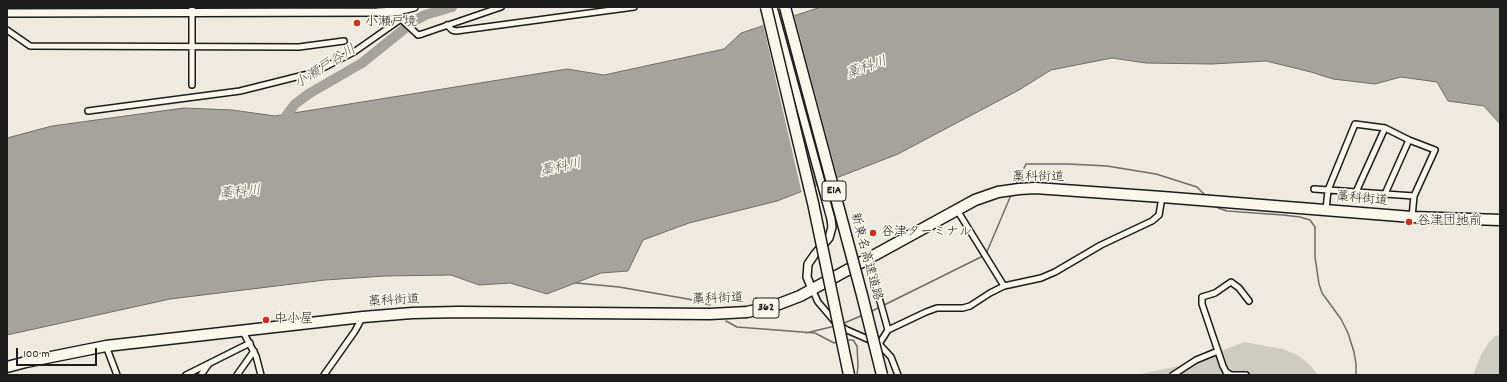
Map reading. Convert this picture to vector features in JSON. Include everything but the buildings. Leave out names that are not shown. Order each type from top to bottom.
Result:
[{"type":"highway","name":"E1A","points":[[766,7],[813,203],[849,375]]},
{"type":"highway","name":"新東名高速道路","points":[[785,7],[882,375]]},
{"type":"highway","name":"藁科街道","points":[[7,366],[106,346],[242,330],[412,313],[710,314],[747,312],[786,303],[975,200],[998,192],[1019,189],[1035,188],[1162,197],[1412,217],[1500,220]]},
{"type":"main road","points":[[7,13],[192,10],[377,12],[414,7]]},
{"type":"main road","points":[[773,7],[831,219],[832,227],[829,238],[814,254],[808,264],[807,277],[812,289]]},
{"type":"street","points":[[398,9],[401,19],[418,35],[501,7]]},
{"type":"street","points":[[447,25],[452,30],[461,30],[634,7]]},
{"type":"street","points":[[192,10],[192,85]]},
{"type":"street","points":[[88,111],[240,91],[308,74],[322,69],[354,52],[401,19]]},
{"type":"street","points":[[7,30],[30,46],[299,47],[344,41]]},
{"type":"street","points":[[1326,210],[1328,190],[1355,124],[1385,128],[1409,140],[1435,150],[1414,196],[1412,217]]},
{"type":"street","points":[[1356,192],[1385,128]]},
{"type":"street","points":[[1385,194],[1409,140]]},
{"type":"street","points":[[1314,189],[1414,196]]},
{"type":"street","points":[[879,344],[888,330],[937,308],[963,308],[970,306],[1004,286],[1042,278],[1101,245],[1152,222],[1159,215],[1162,197]]},
{"type":"street","points":[[957,210],[1004,286]]},
{"type":"street","points":[[868,258],[888,330]]},
{"type":"street","points":[[1246,375],[1231,375],[1226,372],[1202,304],[1202,297],[1215,293],[1231,282],[1239,288],[1249,301]]},
{"type":"street","points":[[812,289],[818,302],[835,322],[847,330],[879,344],[891,357],[898,375]]},
{"type":"street","points":[[324,375],[363,317]]},
{"type":"street","points":[[242,330],[254,351],[261,375]]},
{"type":"street","points":[[186,375],[250,344]]},
{"type":"street","points":[[106,346],[117,375]]},
{"type":"street","points":[[1174,375],[1196,360],[1218,350]]},
{"type":"street","points":[[237,375],[254,351]]},
{"type":"street","points":[[201,375],[208,364]]},
{"type":"shaded area","points":[[1500,335],[1500,375],[1473,375],[1481,355],[1489,342],[1495,336]]},
{"type":"shaded area","points":[[1244,342],[1283,349],[1299,356],[1311,366],[1318,375],[1136,375],[1188,364]]},
{"type":"water","name":"藁科川","points":[[821,7],[1500,7],[1500,124],[1484,106],[1448,101],[1437,82],[1401,77],[1375,84],[1333,79],[1266,61],[1212,64],[1146,63],[1112,58],[1051,70],[1019,90],[898,154],[777,201],[689,223],[643,240],[628,271],[601,273],[547,294],[510,283],[479,285],[451,275],[385,276],[325,280],[170,299],[7,335],[7,138],[52,126],[184,108],[232,110],[275,116],[567,69],[604,75],[724,49],[741,33]]},
{"type":"pier","points":[[794,14],[838,179],[825,185],[782,18]]},
{"type":"pier","points":[[776,20],[815,188],[802,194],[763,24]]},
{"type":"waterway","name":"小瀬戸谷川","points":[[282,123],[295,104],[310,93],[362,63],[414,21],[425,15],[452,7]]},
{"type":"waterway","points":[[1015,186],[1026,164],[1107,166],[1156,174],[1197,187],[1207,197]]},
{"type":"waterway","points":[[986,254],[1011,195]]},
{"type":"waterway","points":[[1215,205],[1218,208],[1227,211],[1283,215],[1310,220],[1315,227],[1315,257],[1319,284],[1322,293],[1341,319],[1348,333],[1354,352],[1356,375]]},
{"type":"waterway","points":[[870,312],[983,256]]},
{"type":"waterway","points":[[576,283],[619,287],[688,299],[710,305]]},
{"type":"waterway","points":[[842,324],[863,315]]},
{"type":"waterway","points":[[726,321],[737,327],[815,333],[834,343],[837,342]]},
{"type":"waterway","points":[[806,333],[835,326]]},
{"type":"waterway","points":[[845,340],[853,340],[857,346],[857,375]]},
{"type":"place","name":"小瀬戸境","points":[[357,23]]},
{"type":"place","name":"谷津団地前","points":[[1409,222]]},
{"type":"place","name":"谷津ターミナル","points":[[873,233]]},
{"type":"place","name":"中小屋","points":[[266,320]]}]
